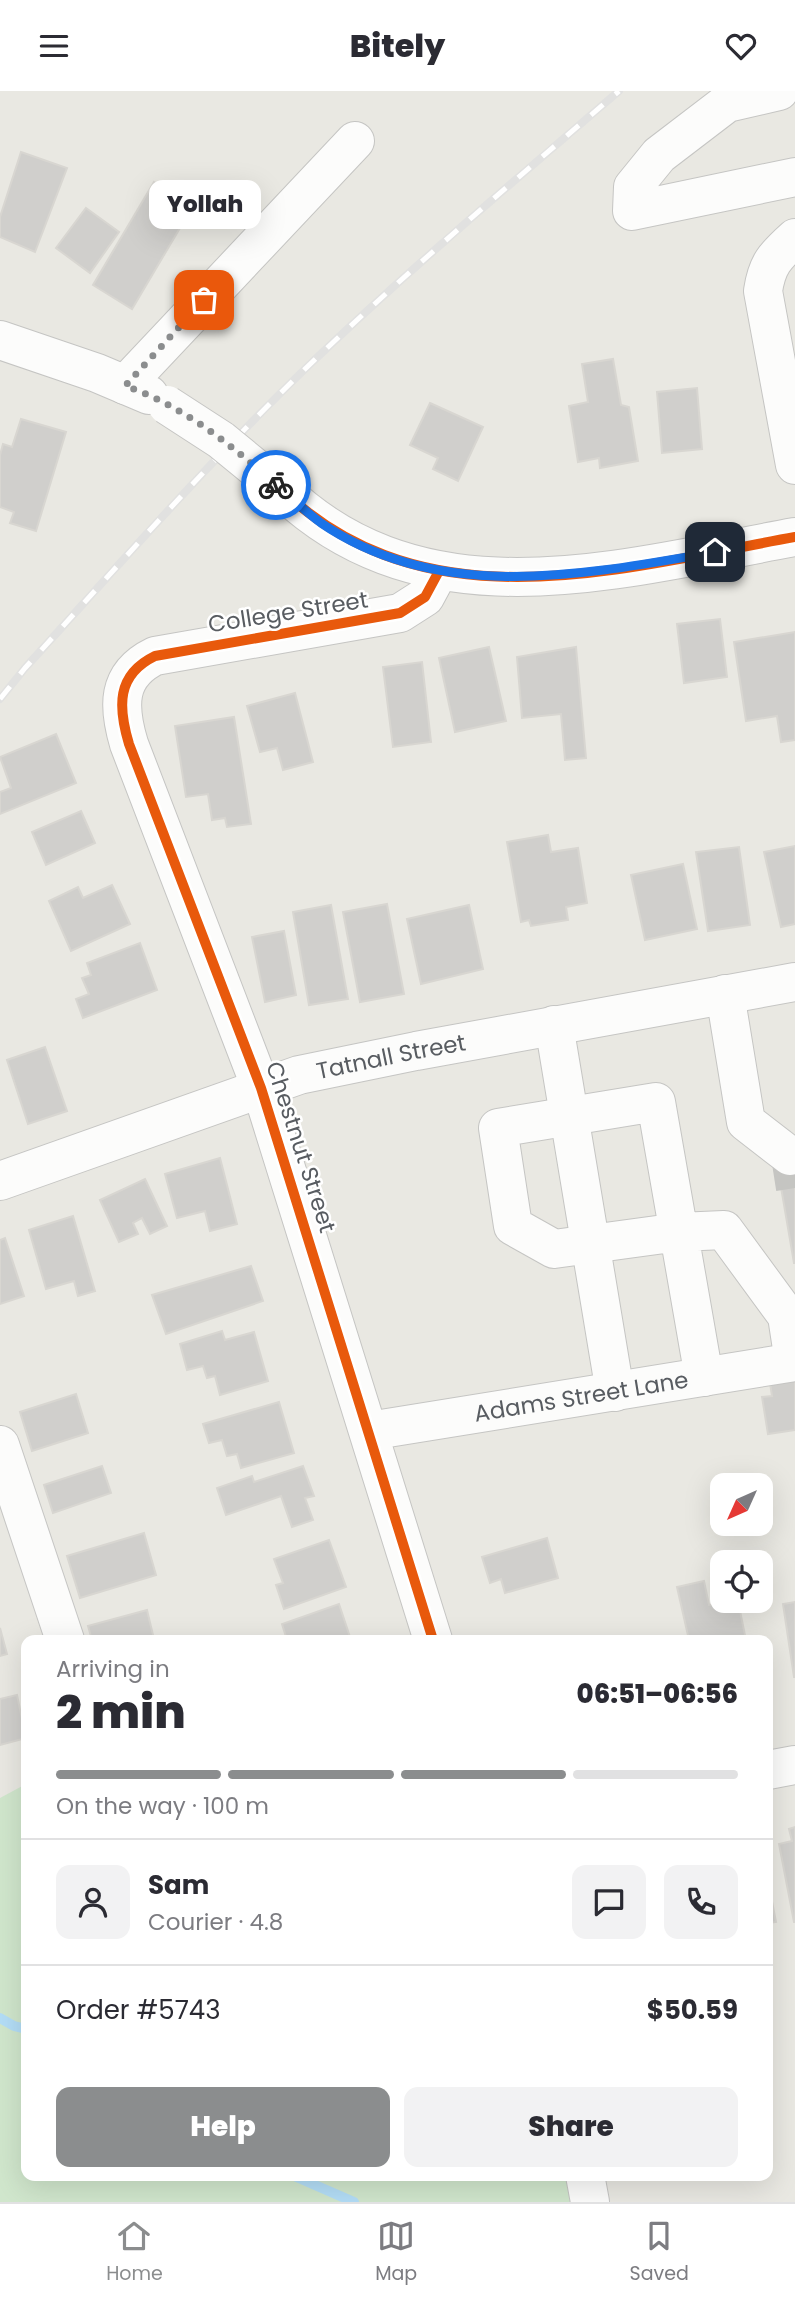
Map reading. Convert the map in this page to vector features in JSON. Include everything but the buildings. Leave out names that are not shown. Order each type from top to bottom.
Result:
[{"type":"street","points":[[779,91],[727,103],[659,155],[633,187],[632,211],[795,177]]},
{"type":"street","points":[[125,386],[355,141]]},
{"type":"street","points":[[795,238],[778,254],[766,271],[763,291],[795,465]]},
{"type":"street","points":[[0,340],[97,373],[167,405],[221,440],[324,524],[359,544],[394,559],[439,571],[509,577],[578,574],[795,537]]},
{"type":"street","name":"College Street","points":[[131,674],[139,665],[155,656],[400,613],[425,597],[439,571]]},
{"type":"street","name":"Chestnut Street","points":[[131,674],[125,686],[121,710],[129,744],[261,1088],[431,1635]]},
{"type":"street","name":"Tatnall Street","points":[[0,1181],[312,1072],[795,982]]},
{"type":"street","points":[[725,995],[746,1122],[790,1156]]},
{"type":"street","points":[[554,1025],[615,1392]]},
{"type":"street","points":[[704,1377],[679,1232],[656,1102],[498,1128],[513,1226],[554,1249],[679,1232],[724,1230],[791,1308],[795,1362]]},
{"type":"street","name":"Adams Street Lane","points":[[369,1431],[795,1362]]},
{"type":"street","points":[[2,1456],[63,1635]]},
{"type":"street","points":[[773,1769],[795,1765]]},
{"type":"street","points":[[586,2181],[590,2202]]},
{"type":"green space","points":[[21,1787],[21,2181],[584,2181],[588,2202],[0,2202],[0,1798]]},
{"type":"waterway","points":[[0,2018],[21,2028]]},
{"type":"waterway","points":[[306,2181],[354,2202]]},
{"type":"tunnel","points":[[790,1156],[795,1188]]},
{"type":"railway","points":[[0,699],[163,516],[305,369],[421,262],[619,91]]},
{"type":"cycle path","points":[[282,490],[338,533],[399,560],[462,574],[528,577],[595,572],[795,537]]},
{"type":"cycle path","points":[[431,1635],[261,1088],[129,744],[122,705],[123,693],[133,673],[155,656],[400,613],[425,597],[439,571]]},
{"type":"way so far","points":[[204,300],[125,386],[167,405],[198,424],[276,485]]},
{"type":"place","name":"Yollah","points":[[204,300]]},
{"type":"route","points":[[276,485],[324,524],[359,544],[394,559],[447,573],[541,577],[609,570],[715,552]]}]
